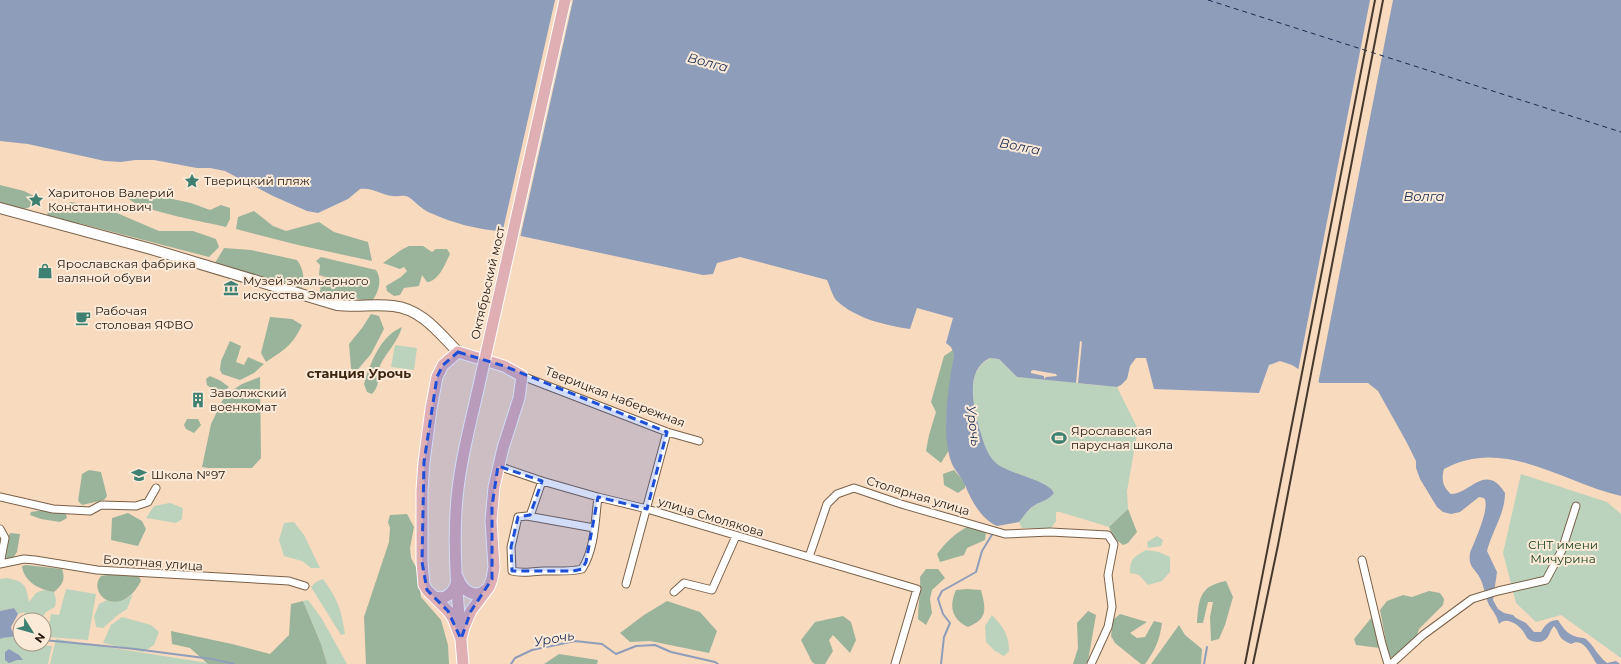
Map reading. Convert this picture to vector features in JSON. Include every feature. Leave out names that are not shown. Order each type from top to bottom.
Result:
[{"type":"main road","name":"Октябрьский мост","points":[[463,664],[455,534],[458,488],[477,394],[565,0]]},
{"type":"main road","points":[[458,352],[504,366],[522,376],[517,407],[498,466],[492,506],[494,573],[489,587],[471,611],[464,627],[461,639],[453,618],[444,606],[430,594],[424,585],[422,562],[422,496],[424,462],[437,377],[443,366],[458,352]]},
{"type":"main road","points":[[430,594],[439,598],[447,596],[454,590],[457,573]]},
{"type":"main road","points":[[457,573],[462,586],[469,592],[478,594],[482,593],[489,587]]},
{"type":"street","points":[[0,208],[151,249],[295,291],[337,305],[353,307],[393,306],[400,308],[427,320],[458,352]]},
{"type":"street","name":"Тверицкая набережная","points":[[522,376],[667,432],[699,441]]},
{"type":"street","points":[[626,584],[667,432]]},
{"type":"street","name":"улица Смолякова","points":[[498,466],[542,481],[647,509],[917,589],[895,664]]},
{"type":"street","points":[[531,516],[542,481]]},
{"type":"street","points":[[0,496],[53,509],[90,511],[101,505],[136,506],[148,502],[156,488]]},
{"type":"street","name":"Столярная улица","points":[[809,557],[827,504],[837,494],[854,488],[901,504],[1006,534],[1050,532],[1108,535],[1114,544],[1108,575],[1112,608],[1108,627],[1091,664]]},
{"type":"street","points":[[594,528],[531,516],[518,517],[511,547],[512,571],[520,573],[543,571],[573,572],[582,569],[586,562],[594,528],[598,497]]},
{"type":"street","points":[[1362,560],[1382,644],[1389,664],[1423,635],[1476,597],[1546,580],[1562,550],[1576,506]]},
{"type":"street","points":[[0,529],[5,538],[0,564]]},
{"type":"street","points":[[674,592],[684,583],[712,590],[736,536]]},
{"type":"street","name":"Болотная улица","points":[[0,564],[24,559],[97,570],[289,581],[305,586]]},
{"type":"highlighted area","points":[[458,352],[504,366],[667,432],[647,509],[598,497],[586,562],[582,569],[573,571],[512,571],[511,547],[518,517],[530,515],[542,481],[498,466],[492,506],[492,579],[471,611],[461,639],[448,611],[427,590],[422,562],[424,462],[437,377],[443,365]]},
{"type":"green space","points":[[0,185],[24,191],[34,196],[33,206],[24,209],[0,204]]},
{"type":"green space","points":[[135,191],[191,203],[210,210],[221,205],[230,208],[230,219],[226,227],[159,212],[135,203],[128,198]]},
{"type":"green space","points":[[71,202],[105,208],[159,231],[193,231],[216,239],[219,247],[209,257],[82,224],[47,218],[48,209],[57,209]]},
{"type":"green space","points":[[254,211],[273,226],[286,231],[319,222],[334,232],[368,242],[372,261],[298,245],[236,229],[238,217]]},
{"type":"green space","points":[[409,246],[423,246],[432,252],[436,249],[447,249],[450,254],[435,279],[427,282],[422,275],[419,286],[404,288],[400,295],[394,296],[387,291],[386,286],[401,277],[407,271],[404,267],[400,269],[383,263]]},
{"type":"green space","points":[[224,248],[251,250],[297,260],[303,273],[302,288],[290,287],[215,263]]},
{"type":"green space","points":[[321,257],[376,270],[379,278],[379,287],[371,302],[343,295],[321,295],[321,285],[328,284],[336,286],[332,279],[319,275],[320,265],[316,261]]},
{"type":"green space","points":[[371,314],[379,316],[384,329],[371,354],[354,374],[351,368],[349,344]]},
{"type":"green space","points":[[270,317],[292,319],[302,325],[295,338],[278,354],[266,362],[261,353]]},
{"type":"green space","points":[[402,327],[397,339],[380,365],[378,371],[378,383],[376,387],[372,394],[367,392],[364,384],[369,368],[377,351],[394,331]]},
{"type":"green space","points":[[230,341],[241,346],[236,362],[244,365],[248,357],[264,364],[254,373],[240,380],[222,374],[220,370],[221,361]]},
{"type":"green space","points":[[395,345],[417,348],[414,370],[391,367]]},
{"type":"green space","points":[[953,350],[954,354],[946,419],[949,450],[941,463],[926,451],[936,412],[931,402],[944,356]]},
{"type":"green space","name":"Ярославская парусная школа","points":[[991,358],[999,359],[1017,377],[1117,387],[1138,429],[1127,491],[1128,509],[1109,527],[1056,512],[1056,521],[1051,528],[1022,528],[1019,522],[1028,511],[1054,493],[1051,488],[1045,484],[1002,467],[996,463],[987,451],[977,419],[973,400],[973,390],[977,371]]},
{"type":"green space","points":[[210,376],[229,387],[222,393],[215,391],[207,385],[206,379]]},
{"type":"green space","points":[[260,377],[261,458],[252,468],[202,467],[211,424],[225,395],[242,384]]},
{"type":"green space","points":[[187,419],[198,419],[201,425],[194,433],[186,429],[184,425]]},
{"type":"green space","points":[[89,470],[101,472],[107,496],[104,500],[82,505],[78,501],[82,474]]},
{"type":"green space","points":[[954,470],[965,483],[965,488],[958,493],[944,485],[943,474]]},
{"type":"green space","name":"СНТ имени Мичурина","points":[[1521,474],[1607,502],[1621,514],[1621,658],[1561,615],[1536,622],[1516,603],[1503,553]]},
{"type":"green space","points":[[170,503],[183,508],[182,519],[176,523],[146,518],[154,506]]},
{"type":"green space","points":[[1128,509],[1137,532],[1128,543],[1123,545],[1114,538],[1109,527]]},
{"type":"green space","points":[[44,510],[66,514],[67,518],[60,522],[41,519],[30,515],[31,512]]},
{"type":"green space","points":[[128,513],[142,521],[146,529],[138,546],[111,540],[112,518]]},
{"type":"green space","points":[[407,514],[414,527],[410,548],[411,558],[417,569],[421,597],[441,620],[448,645],[449,664],[366,664],[364,617],[389,542],[390,528],[388,522],[390,515]]},
{"type":"green space","points":[[294,522],[304,535],[320,568],[311,568],[302,561],[284,556],[279,540],[284,523]]},
{"type":"green space","points":[[969,526],[986,532],[985,540],[967,548],[964,555],[940,562],[937,554],[940,550],[955,535]]},
{"type":"green space","points":[[10,533],[20,534],[17,552],[12,559],[6,558],[7,540]]},
{"type":"green space","points":[[1157,536],[1163,540],[1161,546],[1148,548],[1147,542]]},
{"type":"green space","points":[[1146,550],[1159,552],[1170,557],[1170,572],[1162,581],[1148,585],[1139,575],[1130,573],[1131,564],[1134,558]]},
{"type":"green space","points":[[26,565],[62,569],[64,576],[62,582],[54,592],[38,587],[29,581],[23,572],[22,566]]},
{"type":"green space","points":[[926,569],[938,569],[945,578],[932,590],[930,599],[932,613],[926,625],[918,619],[920,577]]},
{"type":"green space","points":[[114,574],[139,576],[141,581],[133,593],[124,600],[115,602],[102,596],[98,590],[98,583],[101,576]]},
{"type":"green space","points":[[6,578],[17,580],[23,584],[27,591],[29,602],[36,593],[43,590],[54,592],[56,600],[55,607],[46,612],[17,612],[14,608],[0,611],[0,579]]},
{"type":"green space","points":[[323,579],[338,605],[345,634],[341,635],[311,587],[316,582]]},
{"type":"green space","points":[[1226,581],[1233,597],[1225,625],[1219,639],[1211,641],[1210,617],[1213,602],[1208,602],[1203,623],[1197,623],[1200,600],[1205,590],[1210,586]]},
{"type":"green space","points":[[66,589],[96,594],[88,640],[52,637],[52,614],[59,615]]},
{"type":"green space","points":[[956,590],[981,590],[984,603],[984,613],[982,617],[975,624],[968,627],[958,620],[952,607]]},
{"type":"green space","points":[[1429,591],[1440,593],[1444,599],[1443,605],[1419,629],[1417,636],[1395,656],[1389,658],[1380,610],[1387,601],[1403,595],[1412,597]]},
{"type":"green space","points":[[133,594],[127,609],[103,628],[96,627],[94,616],[99,604],[107,600],[114,602],[121,601]]},
{"type":"green space","points":[[308,600],[322,619],[347,664],[327,664],[321,644],[303,601]]},
{"type":"green space","points":[[303,601],[321,644],[327,664],[208,664],[190,648],[172,644],[171,631],[270,654],[289,635],[291,604]]},
{"type":"green space","points":[[667,601],[700,612],[717,631],[709,653],[650,641],[630,642],[620,633],[644,615]]},
{"type":"green space","points":[[1088,611],[1096,615],[1088,661],[1086,664],[1073,664],[1078,648],[1077,623]]},
{"type":"green space","points":[[1120,614],[1147,622],[1130,633],[1137,638],[1145,637],[1154,621],[1162,623],[1156,645],[1145,664],[1141,664],[1115,643],[1111,636],[1113,620]]},
{"type":"green space","points":[[992,615],[1007,635],[1009,651],[1004,656],[995,651],[986,642],[985,626]]},
{"type":"green space","points":[[843,616],[851,622],[856,640],[850,653],[833,635],[829,640],[833,651],[825,664],[815,664],[812,662],[801,640],[815,622]]},
{"type":"green space","points":[[122,617],[151,625],[159,632],[154,645],[143,652],[103,643],[111,625]]},
{"type":"green space","points":[[1372,617],[1380,648],[1356,645],[1354,639]]},
{"type":"green space","points":[[1179,625],[1185,635],[1202,649],[1201,664],[1151,664]]},
{"type":"green space","points":[[12,637],[12,652],[51,652],[48,664],[0,664],[0,639]]},
{"type":"green space","points":[[56,639],[208,663],[208,664],[50,664]]},
{"type":"green space","points":[[559,654],[598,660],[597,664],[544,664]]},
{"type":"water","name":"Волга","points":[[0,0],[1621,0],[1621,496],[1599,490],[1533,465],[1489,457],[1466,460],[1444,469],[1443,477],[1444,486],[1451,494],[1458,493],[1478,482],[1485,480],[1491,480],[1498,484],[1505,493],[1501,515],[1487,551],[1497,572],[1493,600],[1498,609],[1504,613],[1513,615],[1526,623],[1534,632],[1541,632],[1548,623],[1558,620],[1568,632],[1577,637],[1586,639],[1607,663],[1616,661],[1620,664],[1597,664],[1587,648],[1580,643],[1576,642],[1571,644],[1563,640],[1554,626],[1547,638],[1538,642],[1528,639],[1521,628],[1512,622],[1505,621],[1499,624],[1486,598],[1483,584],[1472,567],[1470,561],[1470,553],[1484,516],[1486,502],[1484,498],[1479,497],[1460,512],[1451,514],[1443,512],[1437,507],[1420,479],[1416,468],[1416,461],[1406,441],[1378,391],[1368,383],[1320,383],[1292,365],[1280,361],[1269,365],[1259,393],[1154,389],[1146,358],[1136,358],[1130,366],[1127,379],[1117,387],[1017,377],[999,359],[990,358],[982,364],[977,371],[973,390],[973,400],[977,419],[987,451],[996,463],[1002,467],[1045,484],[1051,488],[1054,493],[1048,499],[1030,508],[1019,522],[997,526],[986,519],[977,508],[970,497],[964,482],[952,464],[948,452],[946,424],[954,354],[951,347],[946,343],[953,318],[917,308],[910,329],[881,323],[852,312],[844,307],[836,300],[827,280],[740,257],[717,263],[713,274],[703,275],[465,225],[429,212],[406,196],[395,196],[369,189],[360,189],[348,199],[318,213],[307,211],[273,196],[225,171],[210,168],[197,168],[154,160],[121,162],[105,161],[28,144],[0,141]]},
{"type":"water","points":[[14,608],[17,612],[12,612],[12,637],[0,639],[0,611]]},
{"type":"water","points":[[9,649],[19,655],[23,660],[17,660],[9,663],[5,660],[5,652]]},
{"type":"pier","points":[[555,0],[573,0],[520,238],[502,234]]},
{"type":"pier","points":[[1370,0],[1393,0],[1318,384],[1298,371]]},
{"type":"pier","points":[[1080,341],[1082,342],[1078,383],[1076,383]]},
{"type":"pier","points":[[1033,370],[1056,374],[1057,376],[1046,377],[1044,379],[1044,376],[1031,373]]},
{"type":"waterway","name":"Урочь","points":[[941,664],[944,637],[950,623],[943,614],[938,599],[942,591],[976,572],[982,551],[993,533]]},
{"type":"waterway","points":[[52,641],[135,649],[212,659],[234,664]]},
{"type":"waterway","name":"Урочь","points":[[511,664],[515,658],[532,650],[575,641],[602,644],[616,654],[636,646],[655,645],[671,652],[718,664]]},
{"type":"waterway","points":[[1204,664],[1207,647]]},
{"type":"ferry route","points":[[1208,0],[1621,132]]},
{"type":"railway","points":[[1245,664],[1375,0]]},
{"type":"railway","points":[[1253,664],[1278,545],[1383,0]]},
{"type":"place","name":"Тверицкий пляж","points":[[192,181]]},
{"type":"place","name":"Харитонов Валерий Константинович","points":[[36,200]]},
{"type":"place","name":"Ярославская фабрика валяной обуви","points":[[45,271]]},
{"type":"place","name":"Музей эмальерного искусства Эмалис","points":[[231,288]]},
{"type":"place","name":"Рабочая столовая ЯФВО","points":[[83,318]]},
{"type":"place","name":"Заволжский военкомат","points":[[198,400]]},
{"type":"place","name":"Ярославская парусная школа","points":[[1059,438]]},
{"type":"place","name":"Школа №97","points":[[139,475]]},
{"type":"district","name":"станция Урочь","points":[[359,373]]}]
